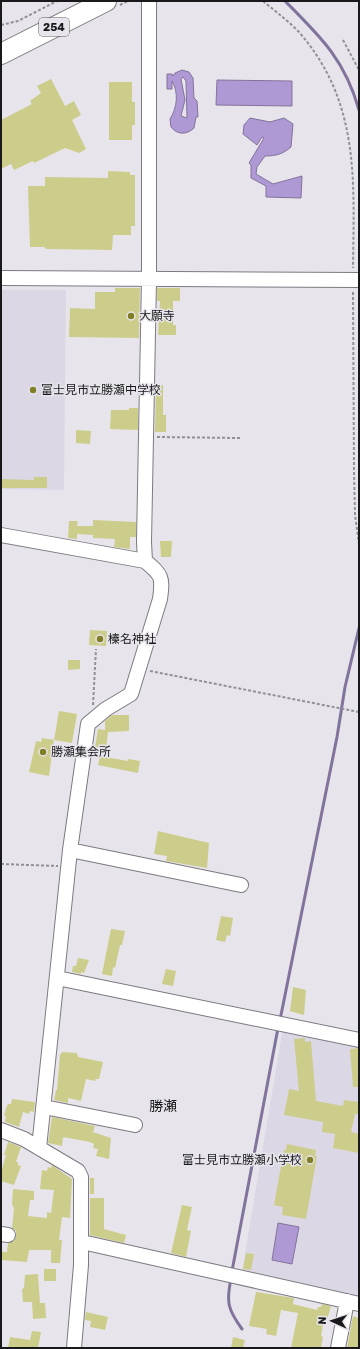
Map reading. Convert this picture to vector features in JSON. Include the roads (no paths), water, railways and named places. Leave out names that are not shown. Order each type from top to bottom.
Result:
[{"type":"highway","name":"254","points":[[1,40],[78,1]]},
{"type":"highway","name":"254","points":[[1,54],[106,1]]},
{"type":"street","points":[[145,561],[145,436],[149,278],[148,1]]},
{"type":"street","points":[[1,278],[356,280]]},
{"type":"street","points":[[1,535],[145,561],[159,572],[162,584],[160,599],[131,694],[88,724],[70,850],[39,1148]]},
{"type":"street","points":[[70,850],[241,885]]},
{"type":"street","points":[[57,978],[359,1040]]},
{"type":"street","points":[[44,1107],[135,1125]]},
{"type":"street","points":[[1,1130],[24,1139],[78,1171],[81,1177],[82,1242],[79,1300],[74,1348]]},
{"type":"street","points":[[82,1242],[182,1265],[302,1289],[353,1302],[338,1348]]},
{"type":"waterway","points":[[285,1],[321,38],[339,63],[347,77],[359,110]]},
{"type":"waterway","points":[[280,1020],[337,737],[345,687],[359,628]]},
{"type":"waterway","points":[[232,1271],[278,1028]]},
{"type":"waterway","points":[[231,1279],[229,1306],[242,1329]]},
{"type":"place","name":"大願寺","points":[[131,316]]},
{"type":"place","name":"富士見市立勝瀬中学校","points":[[33,390]]},
{"type":"place","name":"榛名神社","points":[[100,639]]},
{"type":"place","name":"勝瀬集会所","points":[[43,752]]},
{"type":"place","name":"富士見市立勝瀬小学校","points":[[310,1160]]},
{"type":"district","name":"勝瀬","points":[[163,1106]]}]
